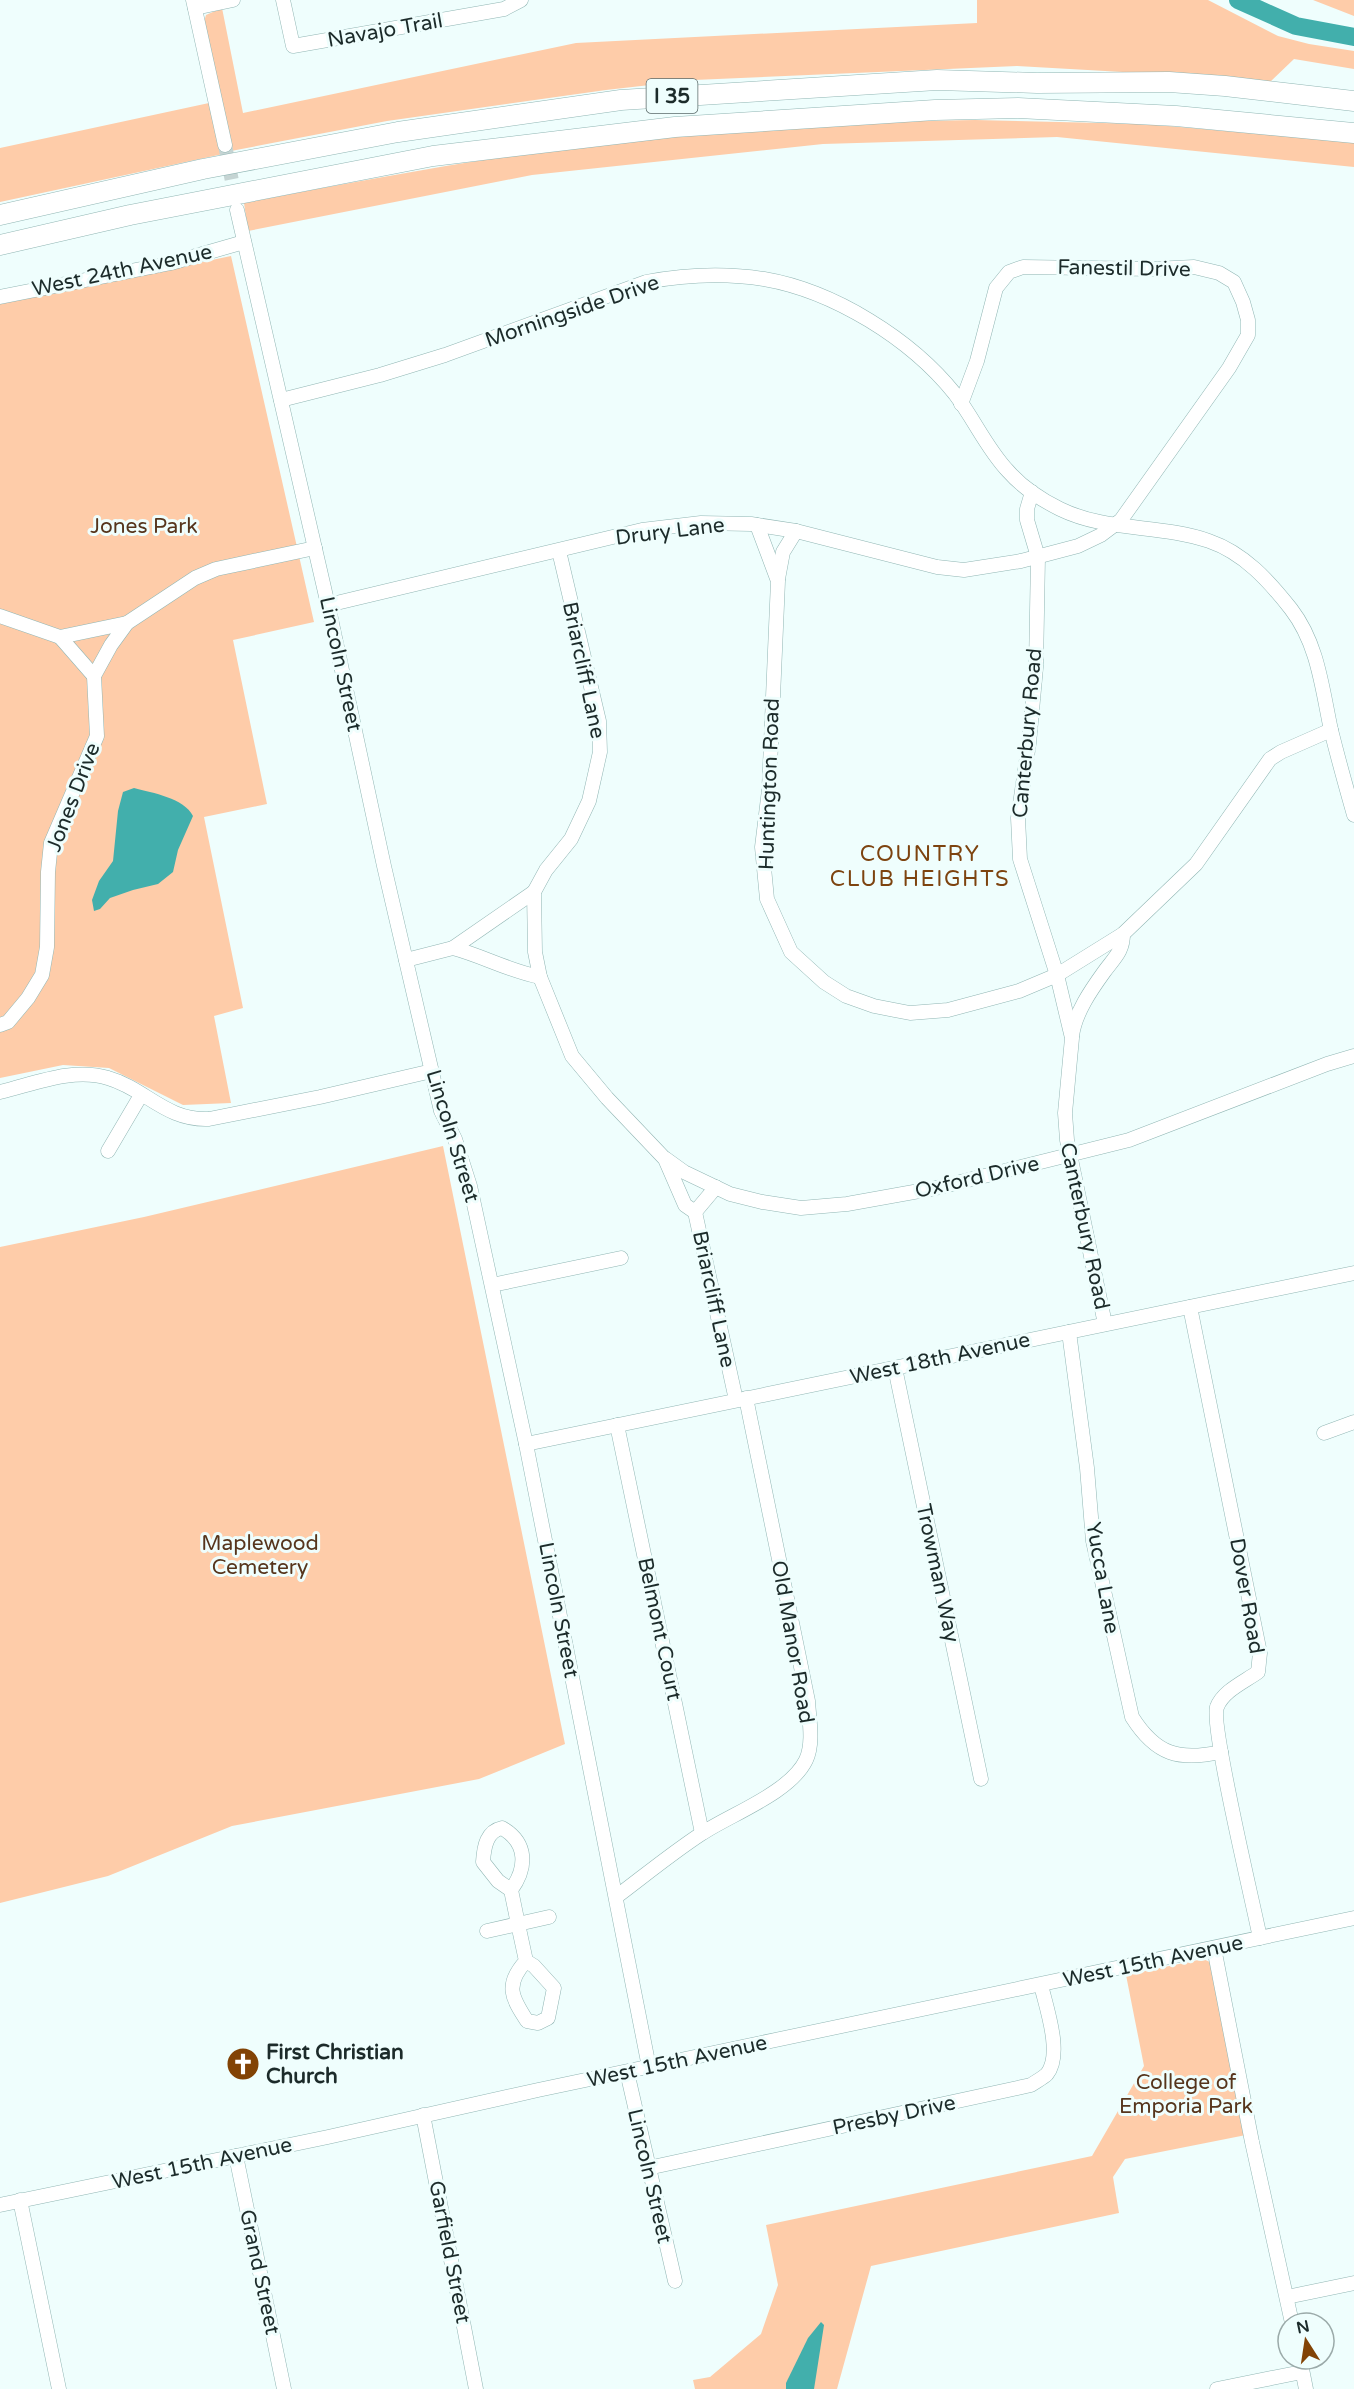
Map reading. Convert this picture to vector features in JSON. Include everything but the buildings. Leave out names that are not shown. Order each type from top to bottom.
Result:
[{"type":"highway","name":"I 35","points":[[0,215],[203,169],[398,132],[621,100],[937,80],[1036,83],[1169,82],[1354,101]]},
{"type":"highway","name":"I 35","points":[[0,245],[130,215],[433,156],[675,127],[935,110],[1018,108],[1176,116],[1354,133]]},
{"type":"street","points":[[225,145],[194,4],[232,0]]},
{"type":"street","name":"Navajo Trail","points":[[283,0],[293,46],[504,9],[521,0]]},
{"type":"street","name":"Lincoln Street","points":[[237,210],[441,1112],[454,1139],[470,1186],[492,1285],[526,1444],[649,2067]]},
{"type":"street","name":"West 24th Avenue","points":[[0,297],[171,263],[244,242]]},
{"type":"street","name":"Fanestil Drive","points":[[961,404],[977,362],[996,288],[1009,272],[1023,267],[1194,267],[1219,273],[1234,282],[1248,320],[1248,335],[1209,396],[1121,520],[1114,525]]},
{"type":"street","name":"Morningside Drive","points":[[281,400],[380,375],[445,355],[646,282],[674,277],[723,277],[763,279],[797,288],[847,309],[897,338],[928,366],[961,404],[1008,471],[1032,492],[1060,509],[1087,519],[1209,541],[1252,565],[1292,610],[1309,639],[1321,675],[1331,730],[1354,815]]},
{"type":"street","name":"Canterbury Road","points":[[1032,492],[1028,502],[1027,520],[1038,557],[1036,667],[1029,743],[1018,818],[1020,859],[1057,975],[1072,1038],[1065,1113],[1069,1156],[1106,1324]]},
{"type":"street","name":"Drury Lane","points":[[328,605],[642,530],[701,523],[757,525],[796,531],[938,567],[964,570],[1038,557],[1078,546],[1101,535],[1114,525]]},
{"type":"street","name":"Huntington Road","points":[[757,525],[778,581],[769,790],[762,847],[767,899],[791,952],[824,982],[846,996],[874,1006],[909,1013],[948,1010],[1019,991],[1057,975],[1123,934],[1196,864],[1270,759],[1331,730]]},
{"type":"street","points":[[778,581],[783,552],[796,531]]},
{"type":"street","points":[[60,637],[127,622],[195,578],[216,569],[315,548]]},
{"type":"street","name":"Briarcliff Lane","points":[[559,551],[599,722],[600,752],[589,801],[572,839],[555,858],[534,892],[535,952],[540,977],[572,1056],[607,1098],[665,1159],[685,1205],[695,1212],[741,1400]]},
{"type":"street","points":[[0,616],[60,637],[94,676],[127,622]]},
{"type":"street","name":"Jones Drive","points":[[0,1025],[8,1022],[28,998],[42,975],[47,947],[48,872],[51,843],[97,736],[94,676]]},
{"type":"street","points":[[406,960],[453,948],[534,892]]},
{"type":"street","points":[[1072,1038],[1088,995],[1119,955],[1123,945],[1123,934]]},
{"type":"street","points":[[453,948],[469,952],[502,967],[540,977]]},
{"type":"street","name":"Oxford Drive","points":[[665,1159],[684,1172],[730,1194],[801,1208],[824,1206],[936,1188],[1129,1140],[1327,1064],[1354,1056]]},
{"type":"street","points":[[0,1092],[84,1074],[108,1078],[192,1120],[209,1119],[320,1097],[432,1071]]},
{"type":"street","points":[[108,1151],[141,1095]]},
{"type":"street","points":[[695,1212],[716,1187]]},
{"type":"street","points":[[492,1285],[621,1258]]},
{"type":"street","points":[[1352,1273],[1354,1288]]},
{"type":"street","name":"West 18th Avenue","points":[[526,1444],[1352,1273]]},
{"type":"street","name":"Dover Road","points":[[1190,1306],[1260,1653],[1258,1672],[1222,1697],[1215,1710],[1221,1752],[1260,1938]]},
{"type":"street","name":"Yucca Lane","points":[[1069,1332],[1087,1468],[1093,1541],[1132,1717],[1141,1732],[1158,1749],[1177,1756],[1200,1756],[1221,1752]]},
{"type":"street","name":"Trowman Way","points":[[895,1368],[981,1779]]},
{"type":"street","name":"Old Manor Road","points":[[616,1897],[702,1833],[769,1796],[796,1774],[806,1759],[810,1738],[808,1701],[741,1400]]},
{"type":"street","points":[[1323,1433],[1354,1422]]},
{"type":"street","name":"Belmont Court","points":[[618,1425],[702,1833]]},
{"type":"street","points":[[511,1890],[526,1961]]},
{"type":"street","points":[[487,1931],[549,1917]]},
{"type":"street","name":"West 15th Avenue","points":[[0,2205],[1354,1918]]},
{"type":"street","points":[[1214,1948],[1252,2142],[1290,2311]]},
{"type":"street","name":"Presby Drive","points":[[648,2168],[1031,2085],[1047,2074],[1053,2057],[1053,2039],[1041,1985]]},
{"type":"street","name":"Lincoln Street","points":[[627,2072],[675,2281]]},
{"type":"street","name":"Garfield Street","points":[[423,2115],[476,2389]]},
{"type":"street","name":"Grand Street","points":[[236,2156],[284,2389]]},
{"type":"street","points":[[20,2200],[59,2389]]},
{"type":"street","points":[[1287,2297],[1354,2283]]},
{"type":"street","points":[[1217,2389],[1283,2371]]},
{"type":"street","points":[[1302,2371],[1306,2389]]},
{"type":"green space","points":[[977,0],[1208,0],[1278,36],[1309,44],[1354,51],[1354,69],[1294,59],[1269,83],[1211,77],[1017,66],[694,80],[387,121],[231,151],[204,22],[206,15],[222,8],[243,113],[576,43],[977,23]]},
{"type":"green space","points":[[1313,0],[1354,0],[1354,16]]},
{"type":"green space","points":[[209,103],[218,145],[223,154],[0,202],[0,148]]},
{"type":"green space","points":[[975,120],[1145,124],[1354,142],[1354,167],[1057,137],[823,144],[532,175],[248,231],[244,203],[445,166],[648,137],[770,127]]},
{"type":"green space","name":"Jones Park","points":[[231,256],[314,622],[233,640],[267,804],[204,817],[243,1008],[214,1016],[231,1103],[183,1105],[109,1068],[63,1065],[0,1078],[0,304]]},
{"type":"green space","name":"Maplewood Cemetery","points":[[443,1146],[565,1744],[479,1779],[232,1826],[108,1876],[0,1903],[0,1247],[144,1217]]},
{"type":"green space","name":"College of Emporia Park","points":[[1203,1959],[1210,1962],[1246,2135],[1125,2159],[1113,2177],[1119,2213],[871,2266],[837,2389],[695,2389],[693,2380],[710,2377],[761,2334],[778,2285],[766,2225],[1092,2156],[1144,2066],[1126,1975]]},
{"type":"water","points":[[134,788],[159,794],[175,801],[189,810],[193,816],[178,850],[173,872],[158,884],[110,898],[100,909],[94,911],[92,900],[99,881],[113,861],[118,811],[123,792]]},
{"type":"water","points":[[821,2322],[824,2325],[814,2389],[786,2389],[786,2383],[808,2338]]},
{"type":"waterway","points":[[1238,0],[1296,26],[1354,37]]},
{"type":"tunnel","points":[[225,145],[236,202]]},
{"type":"place","name":"First Christian Church","points":[[243,2064]]},
{"type":"district","name":"COUNTRY CLUB HEIGHTS","points":[[920,866]]}]
